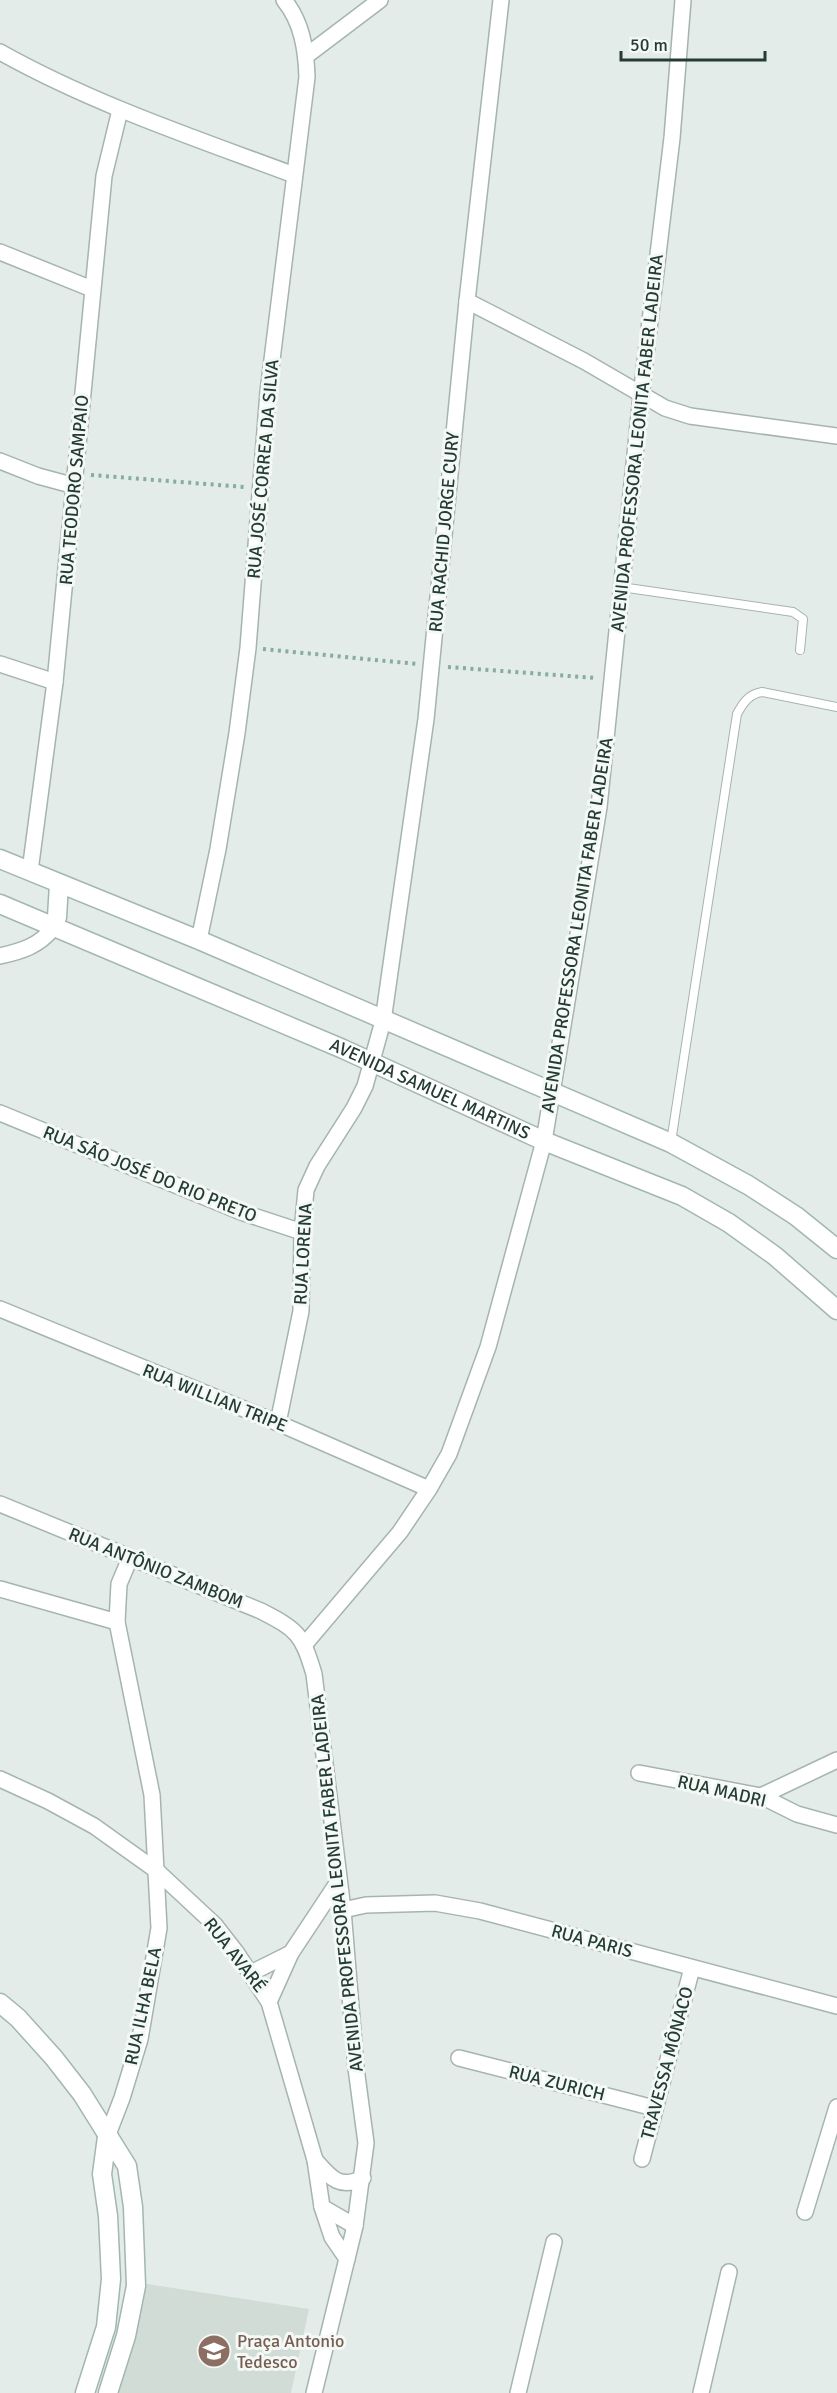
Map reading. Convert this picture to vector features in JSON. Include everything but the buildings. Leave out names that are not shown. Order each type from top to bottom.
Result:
[{"type":"main road","points":[[0,859],[199,940],[699,1156],[796,1216],[837,1249]]},
{"type":"main road","points":[[53,928],[57,917],[59,884]]},
{"type":"main road","name":"AVENIDA SAMUEL MARTINS","points":[[0,904],[372,1063],[544,1141],[682,1196],[775,1256],[837,1310]]},
{"type":"main road","points":[[0,2004],[18,2018],[54,2058],[82,2094],[127,2166],[133,2207],[136,2286],[126,2336],[108,2393]]},
{"type":"main road","points":[[86,2393],[106,2327],[111,2279],[108,2216],[102,2174],[107,2137]]},
{"type":"street","name":"RUA JOSÉ CORREA DA SILVA","points":[[199,940],[237,733],[248,648],[268,392],[307,77],[306,56],[300,29],[284,0]]},
{"type":"street","points":[[306,56],[380,0]]},
{"type":"street","name":"RUA RACHID JORGE CURY","points":[[372,1063],[383,1021],[415,810],[432,666],[467,301],[501,0]]},
{"type":"street","name":"AVENIDA PROFESSORA LEONITA FABER LADEIRA","points":[[314,2393],[355,2226],[366,2143],[356,2068],[343,1911],[314,1674],[305,1644],[400,1532],[449,1454],[488,1347],[544,1141],[598,807],[640,396],[672,138],[683,0]]},
{"type":"street","points":[[0,52],[120,110],[294,175]]},
{"type":"street","name":"RUA TEODORO SAMPAIO","points":[[30,871],[55,682],[104,176],[120,110]]},
{"type":"street","points":[[0,252],[92,289]]},
{"type":"street","points":[[467,301],[584,361],[640,396],[665,408],[690,416],[836,432]]},
{"type":"street","points":[[0,461],[38,476],[76,480]]},
{"type":"street","points":[[0,664],[55,682]]},
{"type":"street","points":[[0,956],[33,946],[53,928]]},
{"type":"street","name":"RUA LORENA","points":[[278,1423],[301,1311],[304,1204],[311,1178],[354,1108],[365,1086],[372,1063]]},
{"type":"street","name":"RUA SÃO JOSÉ DO RIO PRETO","points":[[0,1113],[241,1212],[302,1232]]},
{"type":"street","name":"RUA WILLIAN TRIPE","points":[[0,1309],[278,1423],[429,1489]]},
{"type":"street","name":"RUA ANTÔNIO ZAMBOM","points":[[0,1504],[261,1611],[287,1625],[305,1644]]},
{"type":"street","points":[[130,1558],[119,1584],[117,1622],[152,1795],[157,1871]]},
{"type":"street","points":[[0,1590],[117,1622]]},
{"type":"street","points":[[761,1796],[837,1760]]},
{"type":"street","name":"RUA MADRI","points":[[639,1773],[761,1796],[797,1814],[837,1825]]},
{"type":"street","name":"RUA AVARÉ","points":[[0,1779],[94,1826],[157,1871],[215,1925],[251,1973],[270,2002],[315,2160],[322,2207],[332,2237],[347,2259]]},
{"type":"street","name":"RUA ILHA BELA","points":[[107,2137],[140,2039],[159,1928],[157,1871]]},
{"type":"street","points":[[270,2002],[291,1953],[338,1882]]},
{"type":"street","name":"RUA PARIS","points":[[343,1911],[366,1905],[435,1903],[480,1911],[837,2006]]},
{"type":"street","points":[[251,1973],[291,1953]]},
{"type":"street","name":"TRAVESSA MÔNACO","points":[[642,2159],[692,1968]]},
{"type":"street","name":"RUA ZURICH","points":[[459,2058],[654,2108]]},
{"type":"street","points":[[804,2212],[831,2153],[837,2107]]},
{"type":"street","points":[[315,2160],[331,2178],[343,2183],[353,2183],[363,2178]]},
{"type":"street","points":[[322,2207],[355,2226]]},
{"type":"street","points":[[518,2393],[554,2242]]},
{"type":"street","points":[[701,2393],[729,2272]]},
{"type":"lane","points":[[621,587],[794,612],[803,619],[800,650]]},
{"type":"lane","points":[[671,1143],[737,714],[748,698],[755,693],[762,692],[837,707]]},
{"type":"path","points":[[76,480],[260,489]]},
{"type":"path","points":[[248,648],[432,666],[612,680]]},
{"type":"shaded area","name":"Praça Antonio Tedesco","points":[[147,2284],[309,2309],[291,2393],[115,2393]]},
{"type":"place","name":"Praça Antonio Tedesco","points":[[214,2351]]}]
